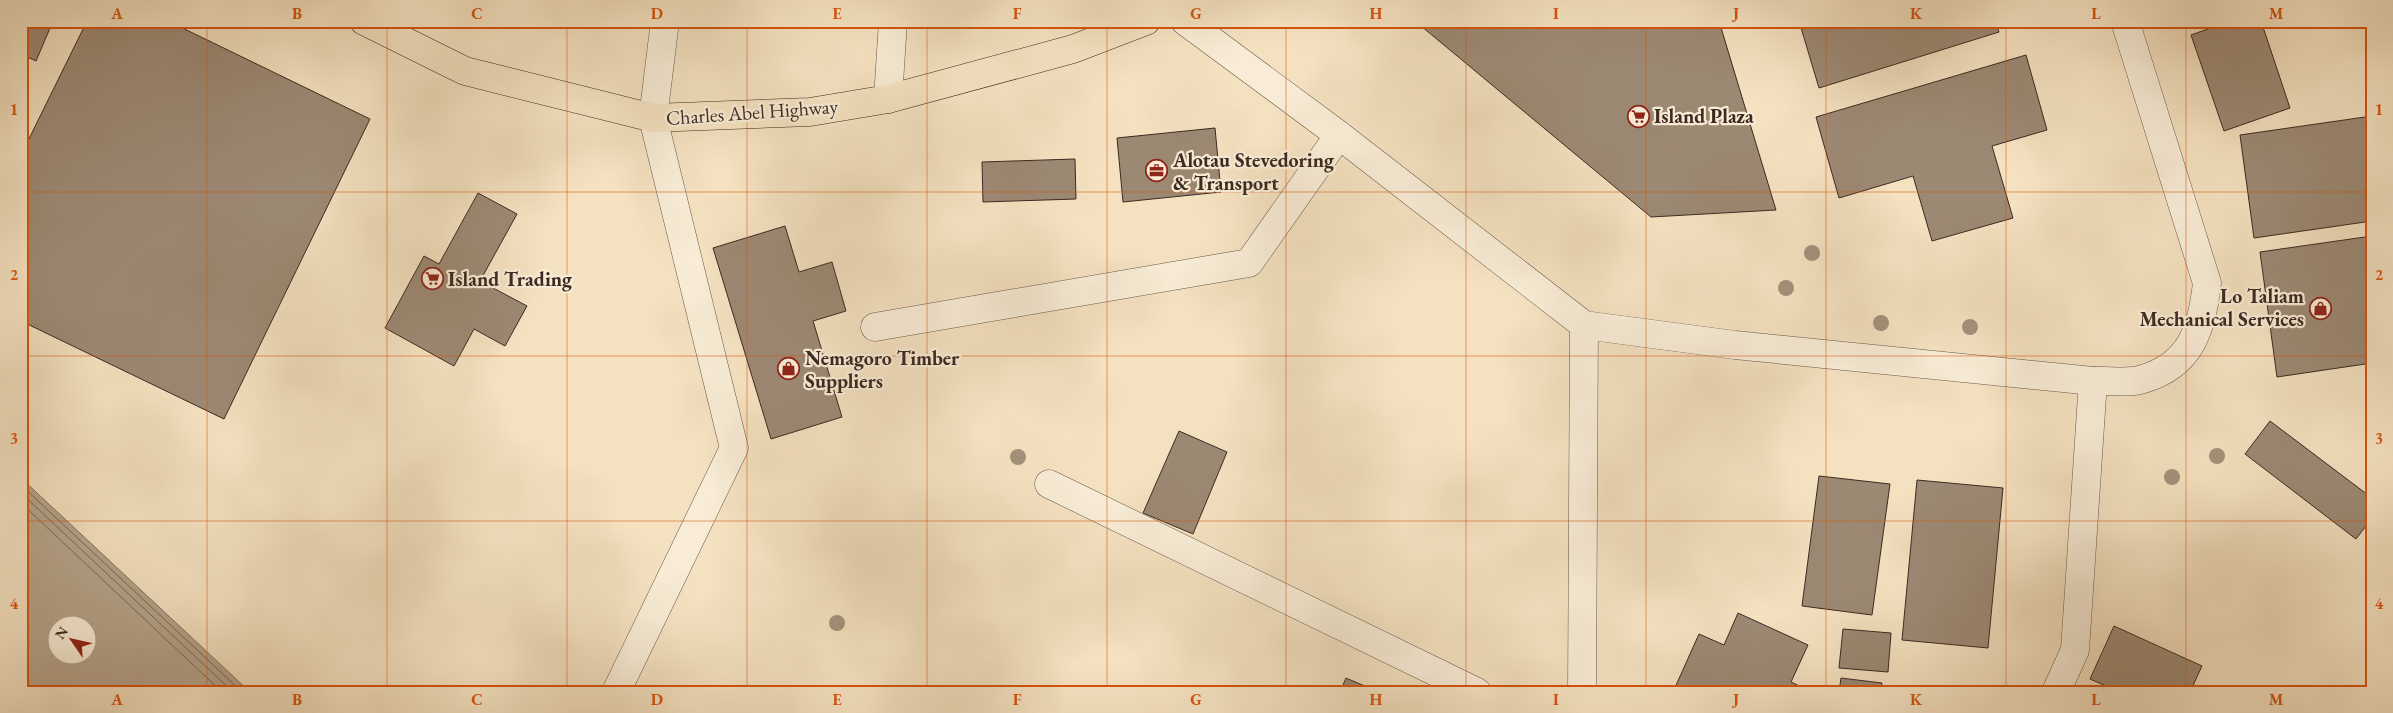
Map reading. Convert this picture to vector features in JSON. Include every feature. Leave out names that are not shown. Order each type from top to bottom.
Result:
[{"type":"main road","name":"Charles Abel Highway","points":[[364,21],[465,71],[653,118],[810,112],[888,99],[1073,49],[1146,21]]},
{"type":"street","points":[[616,692],[734,448],[653,118],[665,21]]},
{"type":"street","points":[[888,99],[893,21]]},
{"type":"street","points":[[1185,21],[1339,135],[1584,325],[1735,345],[2093,381],[2142,380],[2172,367],[2192,343],[2204,314],[2207,283],[2125,21]]},
{"type":"street","points":[[875,327],[1249,263],[1339,135]]},
{"type":"street","points":[[1582,692],[1584,325]]},
{"type":"street","points":[[2056,692],[2075,650],[2093,381]]},
{"type":"street","points":[[1049,484],[1477,692]]},
{"type":"water","points":[[21,478],[250,692],[21,692]]},
{"type":"building","points":[[21,21],[53,21],[36,61],[21,54]]},
{"type":"building","points":[[87,21],[168,21],[370,119],[224,419],[21,321],[21,155]]},
{"type":"building","name":"Island Plaza","points":[[1415,21],[1719,21],[1776,210],[1651,217]]},
{"type":"building","points":[[1799,21],[1995,21],[1999,32],[1819,88]]},
{"type":"building","points":[[2230,21],[2261,21],[2290,108],[2224,131],[2191,35]]},
{"type":"building","points":[[2026,55],[2047,130],[1992,146],[2013,218],[1932,241],[1913,176],[1839,198],[1816,117]]},
{"type":"building","points":[[2372,116],[2372,221],[2254,238],[2240,135]]},
{"type":"building","points":[[1215,128],[1221,192],[1123,202],[1117,138]]},
{"type":"building","points":[[1075,159],[1076,199],[983,202],[982,162]]},
{"type":"building","points":[[478,193],[517,214],[480,281],[527,306],[505,346],[474,329],[454,366],[385,328],[424,256],[439,264]]},
{"type":"building","name":"Nemagoro Timber Suppliers","points":[[785,226],[799,272],[832,262],[846,311],[813,321],[842,417],[771,439],[713,248]]},
{"type":"building","name":"Lo Taliam Mechanical Services","points":[[2372,236],[2372,363],[2277,377],[2260,252]]},
{"type":"building","points":[[2270,421],[2372,498],[2372,518],[2356,539],[2245,454]]},
{"type":"building","points":[[1179,431],[1227,452],[1193,534],[1143,513]]},
{"type":"building","points":[[1819,476],[1890,484],[1872,615],[1802,606]]},
{"type":"building","points":[[1917,480],[2003,488],[1988,648],[1902,640]]},
{"type":"building","points":[[1738,613],[1808,645],[1791,682],[1812,692],[1673,692],[1699,634],[1724,645]]},
{"type":"building","points":[[2114,626],[2202,666],[2190,692],[2115,692],[2115,690],[2090,679]]},
{"type":"building","points":[[1843,629],[1891,633],[1888,672],[1839,668]]},
{"type":"building","points":[[1346,678],[1379,692],[1340,692]]},
{"type":"building","points":[[1841,678],[1882,683],[1881,692],[1839,692]]},
{"type":"place","name":"Island Plaza","points":[[1638,116]]},
{"type":"place","name":"Alotau Stevedoring & Transport","points":[[1157,171]]},
{"type":"place","name":"Island Trading","points":[[432,279]]},
{"type":"place","name":"Lo Taliam Mechanical Services","points":[[2320,308]]},
{"type":"place","name":"Nemagoro Timber Suppliers","points":[[789,369]]}]
